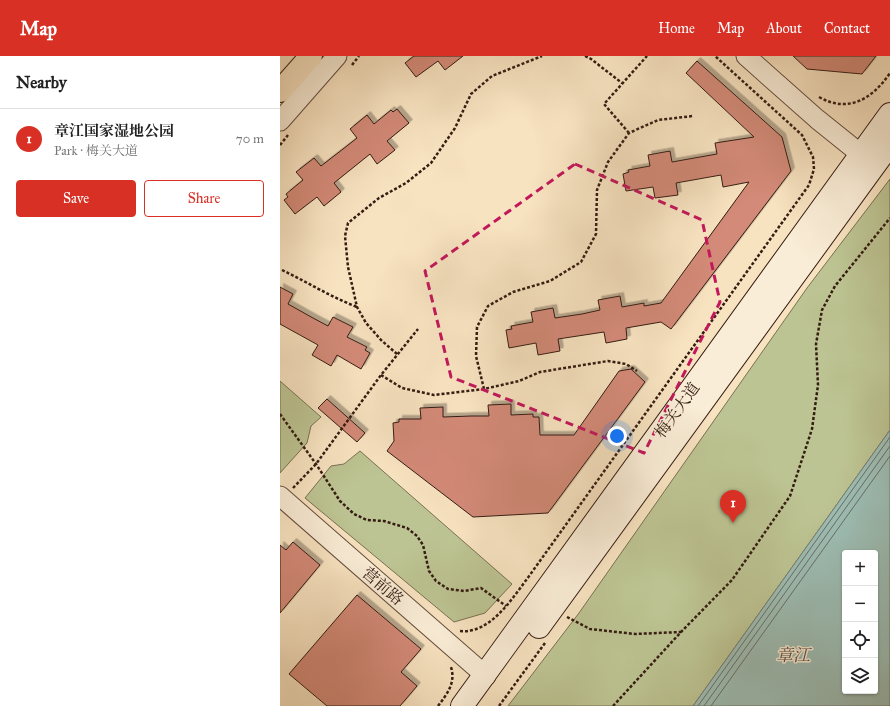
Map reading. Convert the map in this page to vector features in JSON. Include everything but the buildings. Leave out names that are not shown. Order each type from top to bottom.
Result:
[{"type":"main road","points":[[280,91],[310,56]]},
{"type":"main road","name":"梅关大道","points":[[482,706],[867,160],[890,114]]},
{"type":"main road","name":"梅关大道","points":[[462,706],[486,676],[867,160],[890,144]]},
{"type":"street","points":[[280,121],[337,56]]},
{"type":"street","points":[[746,56],[817,119],[867,160]]},
{"type":"street","name":"营前路","points":[[286,493],[486,676]]},
{"type":"path","points":[[396,354],[380,340],[366,323],[357,307],[348,267],[345,236],[348,223],[379,198],[406,183],[431,163],[455,128],[471,94],[492,76],[542,56]]},
{"type":"path","points":[[585,56],[622,83]]},
{"type":"path","points":[[629,133],[604,104],[647,56]]},
{"type":"path","points":[[456,628],[460,632],[471,631],[481,627],[494,618],[506,606],[532,573],[809,186],[814,169],[813,157],[802,135],[715,56]]},
{"type":"path","points":[[814,95],[839,104],[857,102],[873,93],[880,87],[890,73]]},
{"type":"path","points":[[484,389],[476,356],[477,326],[488,306],[513,292],[550,282],[581,262],[596,234],[596,190],[608,162],[629,133],[658,120],[693,116]]},
{"type":"path","points":[[613,706],[681,632],[732,580],[790,496],[812,429],[818,385],[816,344],[822,310],[835,286],[890,218]]},
{"type":"path","points":[[282,270],[339,300],[357,307]]},
{"type":"path","points":[[286,493],[316,464],[396,354],[418,329]]},
{"type":"path","points":[[381,375],[402,388],[434,395],[484,389],[519,381],[540,372],[608,361],[626,364],[638,371]]},
{"type":"path","points":[[280,414],[316,464],[340,501],[354,514],[367,520],[384,522],[406,528],[417,536],[423,545],[429,571],[436,581],[448,589],[464,591],[481,588],[506,606]]},
{"type":"path","points":[[565,616],[590,629],[635,634],[681,632]]},
{"type":"path","points":[[438,706],[451,687],[453,674],[449,664]]},
{"type":"highlighted area","points":[[575,164],[702,220],[720,302],[644,453],[451,377],[425,271]]},
{"type":"green space","points":[[890,179],[890,430],[693,706],[508,706],[579,613],[807,288]]},
{"type":"green space","points":[[280,381],[321,417],[311,426],[307,443],[280,473]]},
{"type":"green space","points":[[360,451],[512,584],[485,613],[454,622],[305,498],[331,466],[344,464]]},
{"type":"water","name":"章江","points":[[890,430],[890,706],[693,706]]},
{"type":"place","name":"章江国家湿地公园","points":[[733,523]]}]
